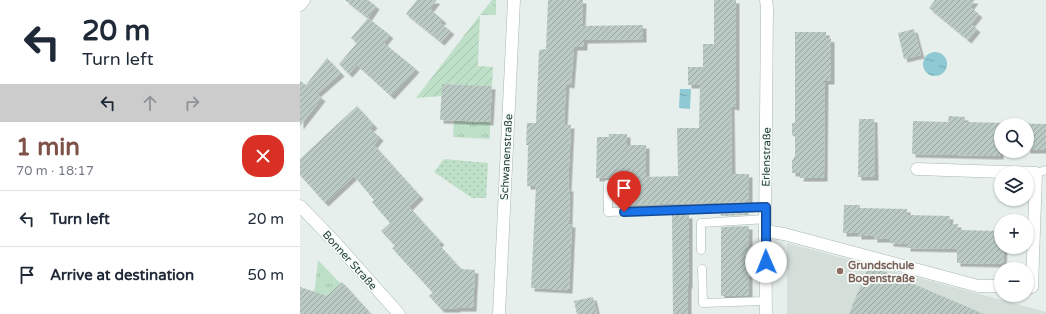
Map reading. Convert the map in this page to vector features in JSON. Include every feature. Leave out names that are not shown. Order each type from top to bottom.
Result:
[{"type":"street","points":[[300,5],[304,0]]},
{"type":"street","name":"Schwanenstraße","points":[[499,314],[514,0]]},
{"type":"street","name":"Erlenstraße","points":[[766,0],[766,314]]},
{"type":"street","points":[[917,169],[1041,172],[1034,262]]},
{"type":"street","name":"Bonner Straße","points":[[300,206],[334,241],[399,314]]},
{"type":"street","points":[[766,219],[784,234],[978,286],[994,286]]},
{"type":"lane","points":[[608,184],[608,212],[766,219]]},
{"type":"lane","points":[[701,250],[701,223],[766,219]]},
{"type":"lane","points":[[702,269],[703,303],[766,301]]},
{"type":"shaded area","name":"Grundschule Bogenstraße","points":[[787,243],[994,298],[994,302],[1008,302],[1046,312],[1046,314],[787,314]]},
{"type":"green space","points":[[492,0],[496,0],[496,15],[480,15]]},
{"type":"green space","points":[[480,15],[478,66],[493,67],[492,86],[442,84],[442,96],[416,98]]},
{"type":"green space","points":[[454,121],[490,122],[490,139],[453,137]]},
{"type":"green space","points":[[444,159],[488,163],[486,198],[472,198],[434,172]]},
{"type":"green space","points":[[318,260],[341,284],[308,314],[314,294]]},
{"type":"water","points":[[935,52],[943,56],[947,64],[943,72],[935,76],[927,72],[923,64],[927,56]]},
{"type":"water","points":[[680,89],[691,89],[690,109],[679,108]]},
{"type":"building","points":[[345,0],[368,0],[376,6],[368,18]]},
{"type":"building","points":[[417,0],[437,0],[430,9],[443,20],[440,23],[451,31],[441,42],[406,14]]},
{"type":"building","points":[[548,0],[583,0],[582,26],[643,25],[643,39],[584,40],[584,47],[574,47],[571,85],[566,84],[564,125],[571,125],[568,188],[570,188],[569,224],[572,224],[569,290],[531,288],[536,186],[527,186],[527,123],[536,123],[539,50],[546,49]]},
{"type":"building","points":[[714,0],[736,0],[736,107],[731,106],[732,174],[749,174],[749,202],[618,205],[618,195],[614,195],[614,177],[596,178],[597,137],[609,137],[609,134],[627,134],[627,145],[646,145],[646,177],[678,176],[677,128],[699,128],[700,85],[688,85],[688,67],[703,67],[703,44],[714,44]]},
{"type":"building","points":[[935,0],[975,0],[970,7],[979,14],[971,24],[977,29],[968,40],[929,8]]},
{"type":"building","points":[[368,18],[390,35],[384,42],[385,44],[416,69],[391,96],[357,65],[349,74],[339,64],[357,43],[351,38]]},
{"type":"building","points":[[914,29],[921,55],[904,59],[898,33]]},
{"type":"building","points":[[795,32],[826,32],[826,38],[831,39],[831,81],[825,81],[824,178],[800,178],[801,173],[792,173],[792,161],[795,156],[795,137],[792,135],[792,123],[795,123]]},
{"type":"building","points":[[327,58],[341,73],[317,94],[322,98],[300,126],[300,81],[306,85]]},
{"type":"building","points":[[442,84],[492,86],[490,122],[440,120]]},
{"type":"building","points":[[357,106],[374,125],[370,129],[380,137],[374,145],[420,196],[409,207],[441,242],[438,244],[461,269],[475,270],[473,308],[441,309],[429,296],[433,293],[392,248],[395,246],[381,231],[390,223],[372,202],[374,200],[354,176],[325,203],[300,175],[300,159]]},
{"type":"building","points":[[949,116],[965,117],[965,122],[994,123],[994,156],[912,154],[913,121],[948,122]]},
{"type":"building","points":[[859,119],[874,119],[875,177],[858,177]]},
{"type":"building","points":[[1034,124],[1046,124],[1046,150],[1034,150]]},
{"type":"building","points":[[844,205],[860,205],[860,208],[907,209],[907,215],[950,216],[949,224],[958,224],[957,230],[994,231],[994,254],[1004,254],[1003,262],[994,262],[994,264],[957,263],[957,249],[907,248],[907,244],[890,243],[890,239],[874,239],[874,236],[858,236],[858,233],[843,233]]},
{"type":"building","points":[[749,213],[749,215],[721,216],[721,214]]},
{"type":"building","points":[[672,215],[689,215],[688,314],[673,314]]},
{"type":"building","points":[[749,226],[749,296],[721,296],[721,227]]},
{"type":"building","points":[[869,265],[984,314],[849,314]]},
{"type":"building","points":[[342,282],[371,314],[300,314],[300,287],[327,296]]},
{"type":"building","points":[[593,297],[597,314],[577,314],[574,301]]},
{"type":"place","name":"Grundschule Bogenstraße","points":[[840,271]]},
{"type":"route","points":[[624,212],[766,207],[766,262]]}]
